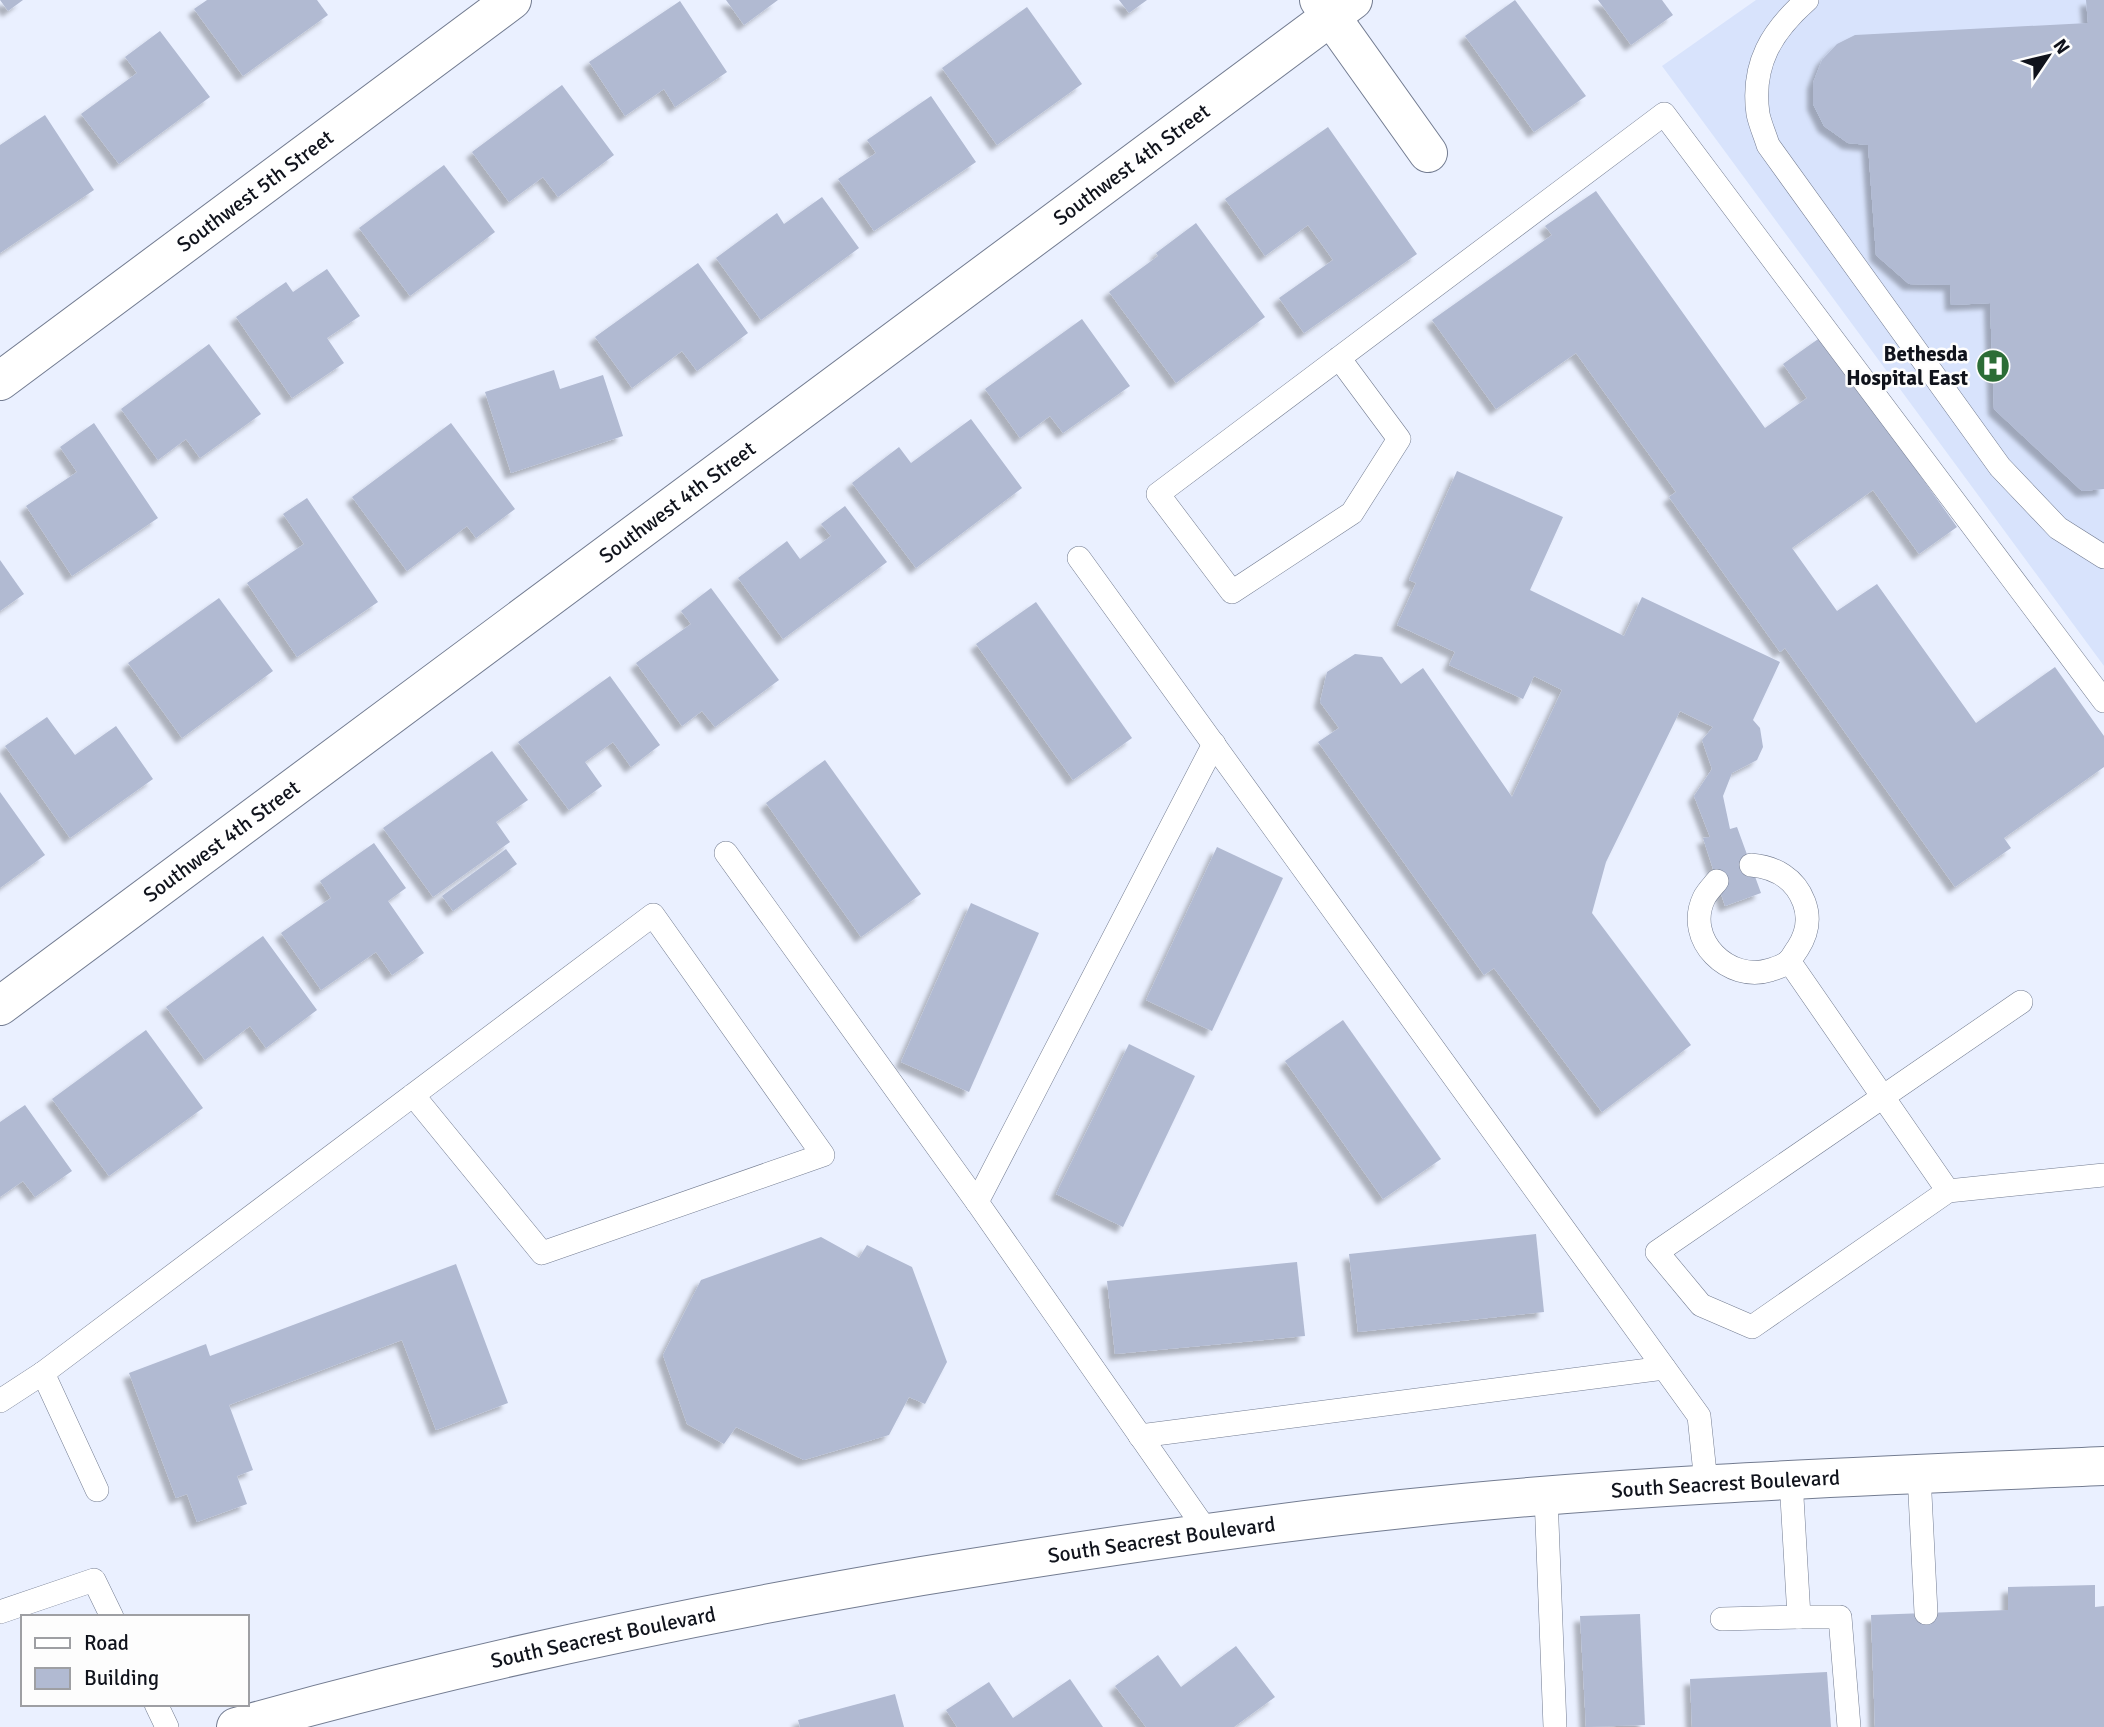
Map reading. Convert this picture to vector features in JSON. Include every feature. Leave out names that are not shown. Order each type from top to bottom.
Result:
[{"type":"street","name":"Southwest 5th Street","points":[[0,381],[512,0]]},
{"type":"street","points":[[1335,6],[1428,153]]},
{"type":"street","name":"Southwest 4th Street","points":[[0,1006],[1335,6]]},
{"type":"street","name":"South Seacrest Boulevard","points":[[236,1727],[309,1706],[572,1643],[802,1596],[1102,1546],[1403,1509],[1706,1483],[2104,1466]]},
{"type":"lane","points":[[1807,0],[1784,21],[1767,48],[1758,80],[1758,113],[1768,145],[2000,467],[2058,528],[2104,557]]},
{"type":"lane","points":[[1339,358],[1399,439],[1352,513],[1232,592],[1158,494],[1339,358],[1664,114],[2104,701]]},
{"type":"lane","points":[[1079,558],[1699,1416],[1706,1483]]},
{"type":"lane","points":[[978,1202],[1214,744]]},
{"type":"lane","points":[[726,853],[978,1202],[1208,1533]]},
{"type":"lane","points":[[1717,881],[1704,898],[1700,916],[1702,935],[1710,952],[1724,964],[1741,972],[1760,973],[1789,961],[1803,940],[1808,923],[1805,904],[1797,887],[1783,874],[1766,866],[1751,864]]},
{"type":"lane","points":[[0,1401],[43,1373],[413,1095],[653,915],[823,1155],[542,1253],[413,1095]]},
{"type":"lane","points":[[1789,961],[1948,1191]]},
{"type":"lane","points":[[2021,1002],[1657,1252],[1701,1305],[1752,1327],[1948,1191],[2104,1175]]},
{"type":"lane","points":[[1140,1436],[1664,1368]]},
{"type":"lane","points":[[43,1373],[97,1490]]},
{"type":"lane","points":[[1919,1474],[1926,1613]]},
{"type":"lane","points":[[1791,1480],[1799,1617]]},
{"type":"lane","points":[[1546,1496],[1555,1727]]},
{"type":"lane","points":[[0,1612],[94,1580],[111,1615]]},
{"type":"lane","points":[[1722,1619],[1840,1617],[1849,1727]]},
{"type":"lane","points":[[157,1706],[167,1727]]},
{"type":"shaded area","name":"Bethesda Hospital East","points":[[1756,0],[2104,0],[2104,666],[1662,66]]},
{"type":"building","points":[[0,0],[23,0],[8,11]]},
{"type":"building","points":[[207,0],[317,0],[328,15],[243,76],[194,9]]},
{"type":"building","points":[[726,0],[778,0],[744,25]]},
{"type":"building","points":[[1119,0],[1147,0],[1129,13]]},
{"type":"building","points":[[1515,0],[1586,96],[1534,132],[1465,36]]},
{"type":"building","points":[[1598,0],[1662,0],[1673,15],[1631,45]]},
{"type":"building","points":[[2086,0],[2104,0],[2104,489],[2082,491],[1994,409],[1990,303],[1951,305],[1950,285],[1909,284],[1876,255],[1868,145],[1848,143],[1824,126],[1813,104],[1813,83],[1822,60],[1837,44],[1855,35],[2088,23]]},
{"type":"building","points":[[680,1],[727,72],[675,107],[664,89],[625,116],[589,62]]},
{"type":"building","points":[[1027,7],[1082,84],[997,145],[942,68]]},
{"type":"building","points":[[160,31],[210,97],[119,164],[81,114],[137,73],[125,57]]},
{"type":"building","points":[[562,85],[614,155],[558,197],[543,177],[509,202],[472,152]]},
{"type":"building","points":[[931,96],[976,162],[874,231],[838,179],[876,153],[867,140]]},
{"type":"building","points":[[45,115],[94,190],[0,253],[0,145]]},
{"type":"building","points":[[1328,127],[1417,254],[1304,333],[1279,298],[1333,260],[1308,225],[1265,256],[1225,199]]},
{"type":"building","points":[[444,165],[495,232],[410,296],[359,228]]},
{"type":"building","points":[[1596,191],[1765,428],[1807,398],[1783,364],[1821,337],[1957,527],[1919,554],[1873,490],[1792,548],[1837,611],[1877,584],[1976,723],[2055,667],[2104,736],[2104,767],[2004,838],[2011,848],[1955,887],[1785,648],[1780,652],[1669,497],[1676,492],[1576,353],[1496,409],[1432,320],[1552,235],[1545,226]]},
{"type":"building","points":[[822,197],[859,248],[761,320],[716,258],[777,213],[784,224]]},
{"type":"building","points":[[1196,223],[1265,317],[1176,383],[1109,292],[1158,256],[1156,253]]},
{"type":"building","points":[[698,263],[748,333],[697,371],[682,351],[632,388],[595,337]]},
{"type":"building","points":[[327,269],[360,316],[327,338],[344,363],[292,398],[236,317],[286,282],[293,292]]},
{"type":"building","points":[[1082,319],[1130,386],[1063,433],[1050,416],[1020,438],[985,389]]},
{"type":"building","points":[[209,344],[261,414],[200,458],[186,439],[158,460],[121,409]]},
{"type":"building","points":[[554,370],[560,389],[603,375],[623,436],[511,473],[485,392]]},
{"type":"building","points":[[971,419],[1022,488],[916,568],[852,483],[899,447],[911,463]]},
{"type":"building","points":[[94,423],[158,518],[72,576],[26,506],[77,472],[60,447]]},
{"type":"building","points":[[451,423],[515,509],[476,538],[467,526],[407,571],[352,497]]},
{"type":"building","points":[[1457,471],[1563,517],[1530,590],[1624,636],[1642,597],[1780,662],[1753,720],[1760,728],[1763,747],[1757,760],[1732,773],[1723,796],[1730,829],[1737,827],[1761,893],[1725,906],[1703,838],[1710,837],[1694,796],[1712,769],[1702,740],[1713,727],[1680,711],[1606,862],[1592,913],[1691,1045],[1602,1112],[1494,968],[1484,975],[1318,742],[1339,728],[1320,702],[1327,672],[1355,654],[1382,657],[1401,684],[1423,668],[1512,797],[1562,690],[1534,676],[1523,699],[1449,665],[1455,652],[1397,625],[1416,583],[1409,580]]},
{"type":"building","points":[[307,498],[378,602],[297,657],[247,583],[304,544],[283,514]]},
{"type":"building","points":[[845,506],[887,562],[783,639],[738,578],[787,541],[800,559],[831,536],[821,524]]},
{"type":"building","points":[[0,560],[24,594],[0,611]]},
{"type":"building","points":[[711,588],[779,680],[715,727],[702,711],[682,726],[636,663],[691,624],[681,611]]},
{"type":"building","points":[[219,598],[273,671],[182,738],[128,663]]},
{"type":"building","points":[[1036,602],[1132,738],[1073,780],[976,644]]},
{"type":"building","points":[[610,676],[660,745],[631,767],[613,742],[585,762],[602,786],[569,810],[518,742]]},
{"type":"building","points":[[47,717],[75,755],[116,726],[153,779],[70,838],[5,746]]},
{"type":"building","points":[[492,751],[528,800],[496,822],[510,842],[433,897],[383,828]]},
{"type":"building","points":[[825,760],[921,894],[861,937],[766,803]]},
{"type":"building","points":[[0,792],[45,855],[0,888]]},
{"type":"building","points":[[374,843],[406,888],[388,901],[424,953],[392,975],[376,952],[321,990],[281,933],[331,898],[320,881]]},
{"type":"building","points":[[1217,847],[1283,878],[1212,1031],[1146,1000]]},
{"type":"building","points":[[506,849],[517,864],[453,911],[442,896]]},
{"type":"building","points":[[971,903],[1039,933],[969,1092],[901,1062]]},
{"type":"building","points":[[263,936],[317,1010],[266,1048],[250,1026],[205,1060],[166,1007]]},
{"type":"building","points":[[1343,1020],[1441,1159],[1383,1199],[1285,1061]]},
{"type":"building","points":[[146,1030],[203,1108],[109,1176],[52,1099]]},
{"type":"building","points":[[1129,1044],[1195,1076],[1123,1227],[1056,1194]]},
{"type":"building","points":[[25,1105],[72,1171],[35,1197],[23,1181],[0,1197],[0,1122]]},
{"type":"building","points":[[1536,1234],[1544,1312],[1358,1332],[1349,1254]]},
{"type":"building","points":[[821,1237],[859,1258],[867,1245],[912,1267],[947,1362],[925,1404],[909,1397],[889,1435],[804,1460],[736,1427],[724,1444],[687,1424],[663,1355],[701,1280]]},
{"type":"building","points":[[1297,1262],[1305,1336],[1115,1354],[1107,1281]]},
{"type":"building","points":[[456,1264],[508,1403],[436,1430],[402,1340],[229,1405],[253,1470],[237,1476],[247,1504],[197,1522],[187,1494],[176,1498],[129,1373],[206,1344],[210,1356]]},
{"type":"building","points":[[2095,1585],[2095,1607],[2104,1606],[2104,1727],[1875,1727],[1871,1615],[2008,1610],[2008,1587]]},
{"type":"building","points":[[1640,1614],[1645,1725],[1586,1727],[1580,1616]]},
{"type":"building","points":[[1236,1646],[1275,1697],[1234,1727],[1146,1727],[1115,1686],[1158,1655],[1181,1687]]},
{"type":"building","points":[[1827,1672],[1831,1727],[1692,1727],[1690,1679]]},
{"type":"building","points":[[1070,1679],[1103,1727],[957,1727],[946,1710],[989,1682],[1013,1718]]},
{"type":"building","points":[[895,1694],[904,1727],[800,1727],[798,1720]]},
{"type":"place","name":"Bethesda Hospital East","points":[[1993,366]]}]
